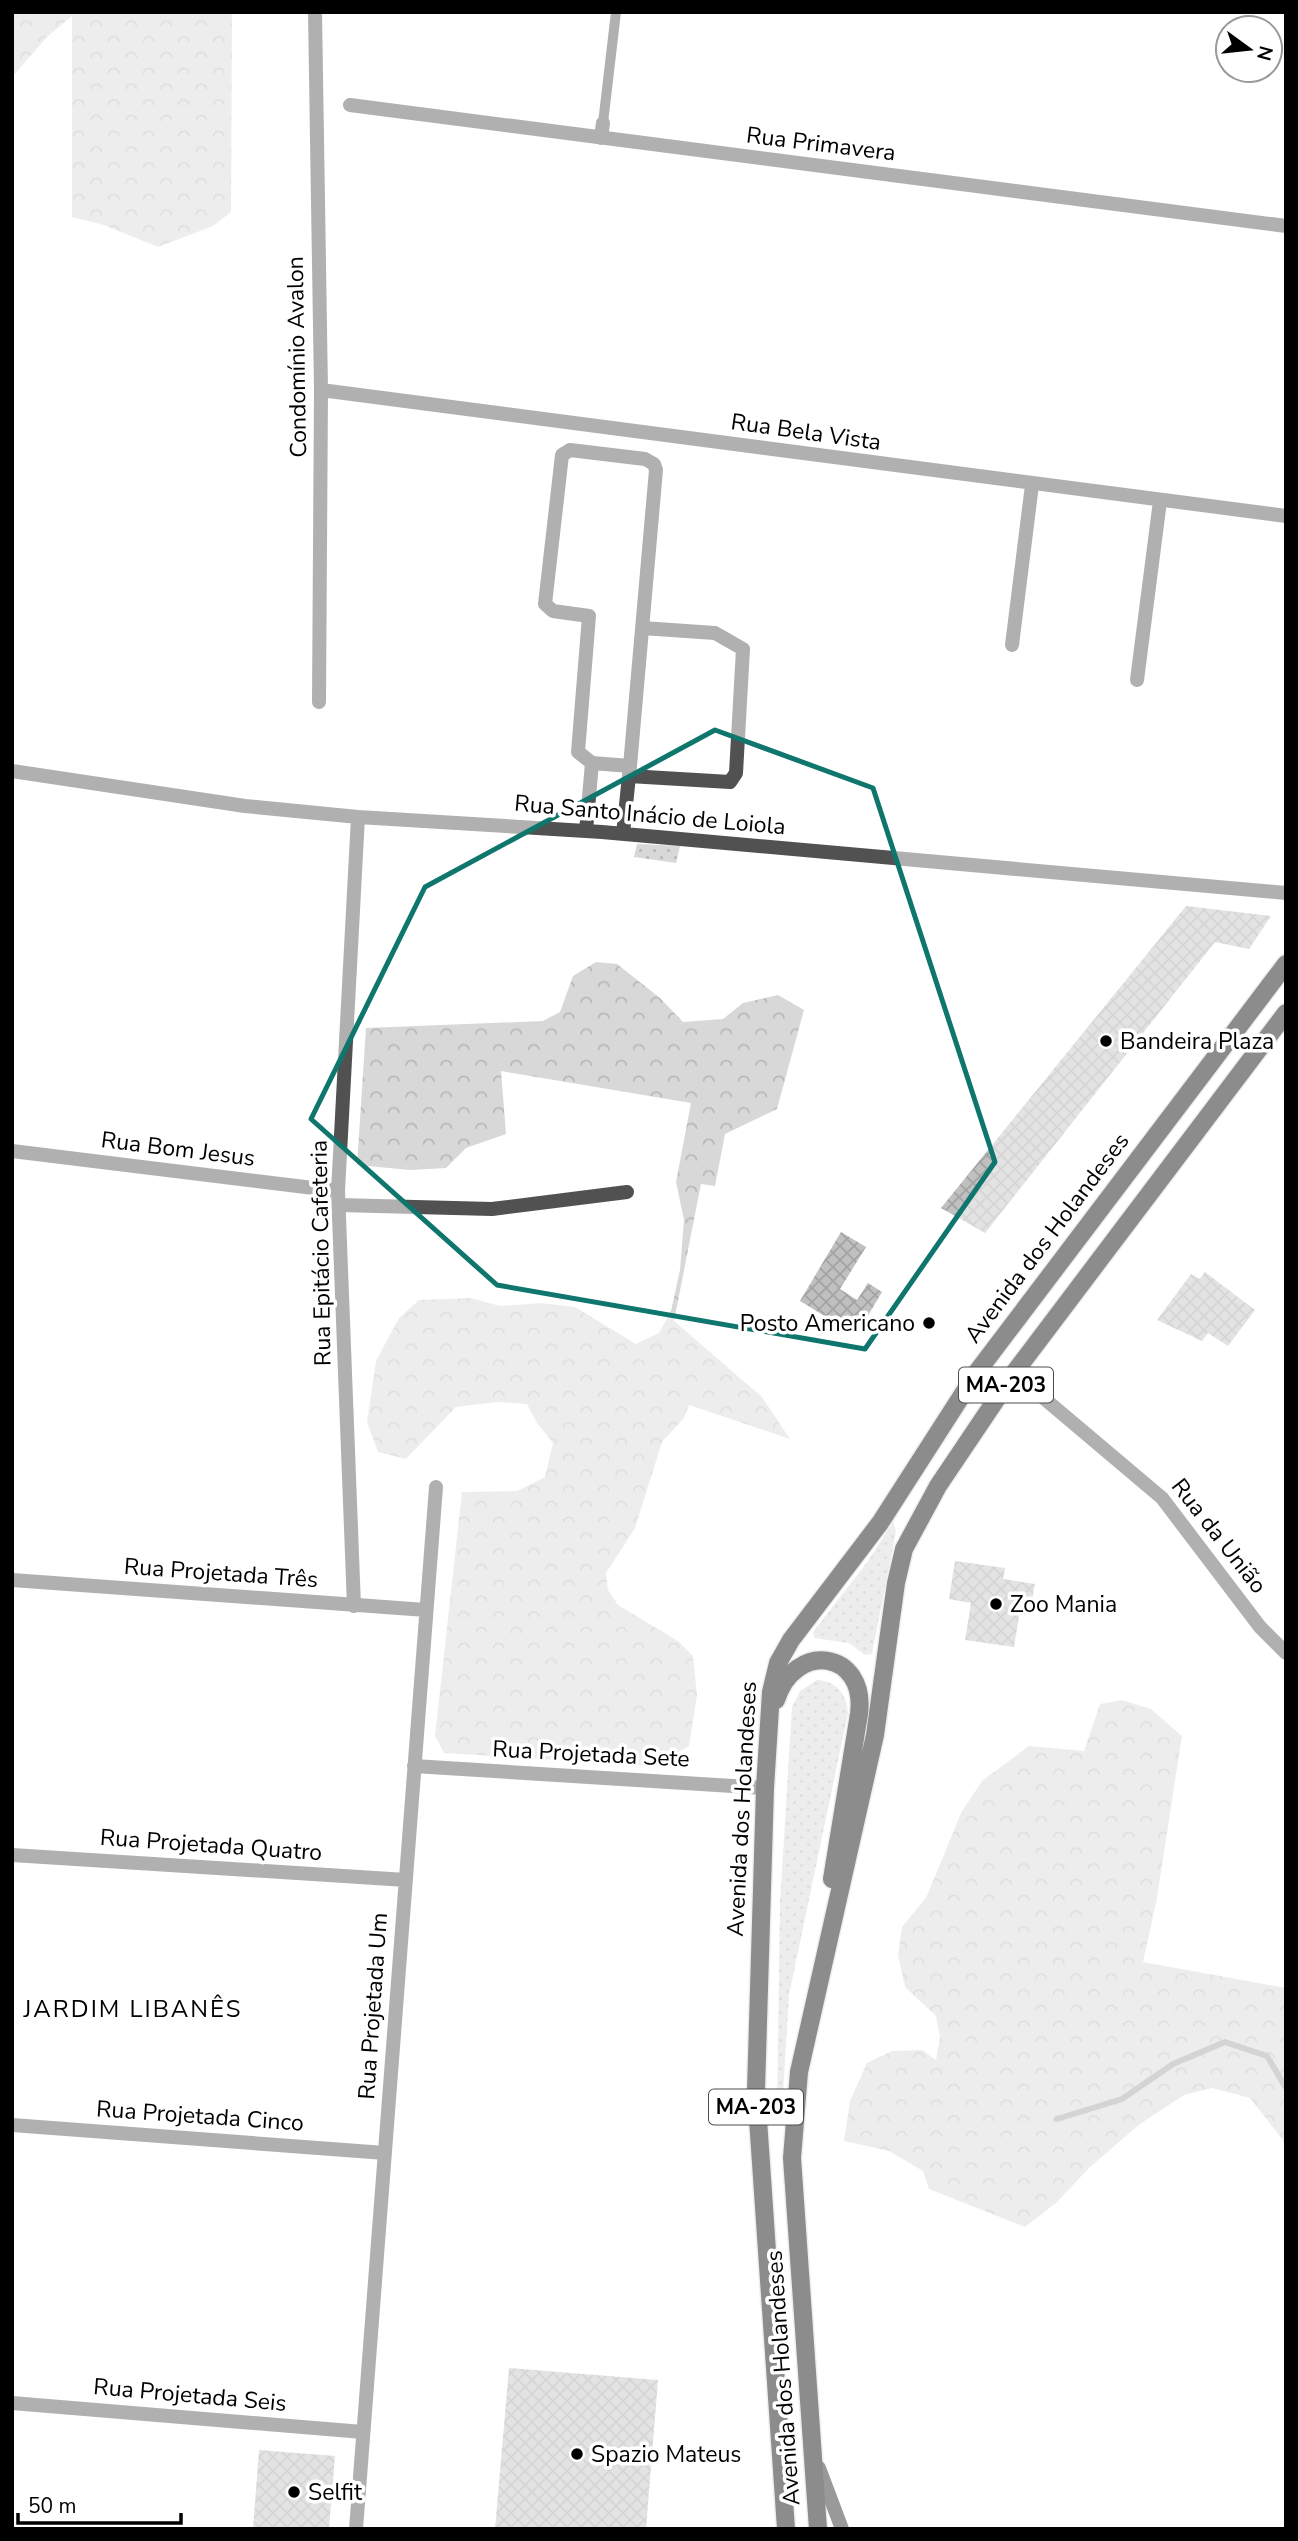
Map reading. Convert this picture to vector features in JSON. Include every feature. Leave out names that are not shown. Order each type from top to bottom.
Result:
[{"type":"main road","name":"Avenida dos Holandeses","points":[[786,2529],[755,2090],[765,1788],[772,1683],[786,1646],[880,1522],[977,1372],[1286,964]]},
{"type":"main road","name":"Avenida dos Holandeses","points":[[818,2529],[792,2158],[799,2072],[875,1735],[901,1558],[938,1486],[1014,1373],[1286,1013]]},
{"type":"main road","points":[[768,1736],[781,1688],[798,1666],[823,1660],[839,1665],[852,1675],[858,1689],[859,1714],[799,2072]]},
{"type":"main road","points":[[812,2442],[824,2487],[842,2529]]},
{"type":"main road","points":[[776,2529],[783,2478]]},
{"type":"street","name":"Condomínio Avalon","points":[[315,12],[321,390],[319,702]]},
{"type":"street","name":"Rua Primavera","points":[[350,106],[1286,226]]},
{"type":"street","points":[[601,138],[603,122]]},
{"type":"street","name":"Rua Bela Vista","points":[[321,390],[1032,485],[1286,516]]},
{"type":"street","points":[[624,834],[629,771],[656,470],[654,464],[645,458],[570,450],[562,454],[545,604],[553,611],[589,616],[578,752],[592,763],[629,771],[730,782],[736,773],[743,649],[715,633],[642,628]]},
{"type":"street","points":[[1012,645],[1032,485]]},
{"type":"street","points":[[1137,680],[1160,501]]},
{"type":"street","points":[[586,831],[592,763]]},
{"type":"street","name":"Rua Santo Inácio de Loiola","points":[[12,771],[245,806],[358,817],[624,834],[1286,893]]},
{"type":"street","name":"Rua Epitácio Cafeteria","points":[[354,1606],[339,1198],[358,817]]},
{"type":"street","name":"Rua Bom Jesus","points":[[12,1151],[339,1198],[492,1209],[627,1192]]},
{"type":"street","name":"Rua da União","points":[[1014,1373],[1162,1498],[1260,1627],[1286,1653]]},
{"type":"street","name":"Rua Projetada Um","points":[[356,2529],[436,1487]]},
{"type":"street","name":"Rua Projetada Três","points":[[12,1580],[426,1610]]},
{"type":"street","name":"Rua Projetada Sete","points":[[414,1766],[765,1788]]},
{"type":"street","name":"Rua Projetada Quatro","points":[[12,1855],[406,1880]]},
{"type":"street","name":"Rua Projetada Cinco","points":[[12,2125],[385,2153]]},
{"type":"street","name":"Rua Projetada Seis","points":[[12,2403],[363,2432]]},
{"type":"lane","points":[[603,122],[616,12]]},
{"type":"highlighted area","points":[[715,730],[873,788],[995,1162],[865,1349],[497,1285],[311,1119],[425,887]]},
{"type":"green space","points":[[12,12],[232,12],[231,212],[213,226],[158,247],[104,225],[72,217],[72,16],[47,37],[12,77]]},
{"type":"green space","points":[[637,844],[680,846],[676,863],[634,857]]},
{"type":"green space","points":[[596,962],[617,964],[660,998],[683,1022],[723,1019],[743,1003],[778,995],[804,1010],[777,1109],[725,1134],[715,1186],[701,1184],[674,1321],[762,1397],[790,1439],[689,1405],[684,1418],[662,1442],[635,1528],[606,1573],[608,1590],[618,1605],[678,1641],[693,1656],[697,1695],[689,1746],[654,1766],[444,1753],[435,1736],[462,1492],[517,1491],[545,1477],[553,1443],[537,1423],[527,1404],[497,1402],[456,1407],[406,1459],[378,1452],[367,1422],[376,1361],[399,1318],[419,1300],[471,1298],[500,1306],[542,1303],[575,1307],[636,1344],[659,1333],[671,1311],[680,1270],[684,1220],[676,1182],[691,1103],[501,1071],[506,1134],[466,1148],[446,1168],[410,1170],[357,1165],[366,1028],[543,1021],[560,1012],[573,976]]},
{"type":"green space","points":[[893,1522],[896,1531],[872,1654],[865,1655],[849,1643],[814,1638],[813,1632],[868,1561]]},
{"type":"green space","points":[[817,1680],[830,1683],[843,1694],[848,1713],[789,1995],[782,2110],[777,2107],[780,1903],[792,1707],[800,1691]]},
{"type":"green space","points":[[1122,1700],[1151,1709],[1182,1736],[1157,1898],[1143,1962],[1286,1988],[1286,2159],[1283,2140],[1250,2098],[1212,2088],[1184,2095],[1140,2124],[1090,2167],[1056,2203],[1025,2227],[929,2189],[923,2171],[889,2151],[844,2141],[850,2101],[867,2063],[892,2051],[922,2050],[936,2060],[940,2037],[936,2016],[905,1987],[898,1955],[902,1927],[926,1898],[962,1811],[983,1780],[1029,1746],[1084,1751],[1100,1704]]},
{"type":"building","name":"Bandeira Plaza","points":[[1186,906],[1271,916],[1249,949],[1215,942],[985,1233],[941,1208]]},
{"type":"building","points":[[841,1232],[866,1247],[840,1289],[857,1300],[868,1283],[882,1292],[860,1329],[853,1324],[849,1331],[800,1301]]},
{"type":"building","points":[[1205,1272],[1255,1310],[1228,1346],[1208,1333],[1202,1341],[1157,1320],[1191,1274],[1200,1279]]},
{"type":"building","name":"Zoo Mania","points":[[955,1561],[1005,1568],[1003,1579],[1035,1584],[1031,1605],[1021,1604],[1014,1647],[965,1640],[971,1603],[949,1599]]},
{"type":"building","name":"Spazio Mateus","points":[[509,2368],[658,2380],[646,2529],[495,2529]]},
{"type":"building","name":"Selfit","points":[[259,2450],[335,2456],[329,2529],[253,2529]]},
{"type":"waterway","points":[[1057,2119],[1122,2099],[1173,2064],[1225,2042],[1267,2056],[1286,2088]]},
{"type":"place","name":"Bandeira Plaza","points":[[1106,1041]]},
{"type":"place","name":"Posto Americano","points":[[929,1323]]},
{"type":"place","name":"Zoo Mania","points":[[996,1604]]},
{"type":"place","name":"Spazio Mateus","points":[[577,2454]]},
{"type":"place","name":"Selfit","points":[[294,2492]]},
{"type":"district","name":"JARDIM LIBANÊS","points":[[133,2009]]}]
